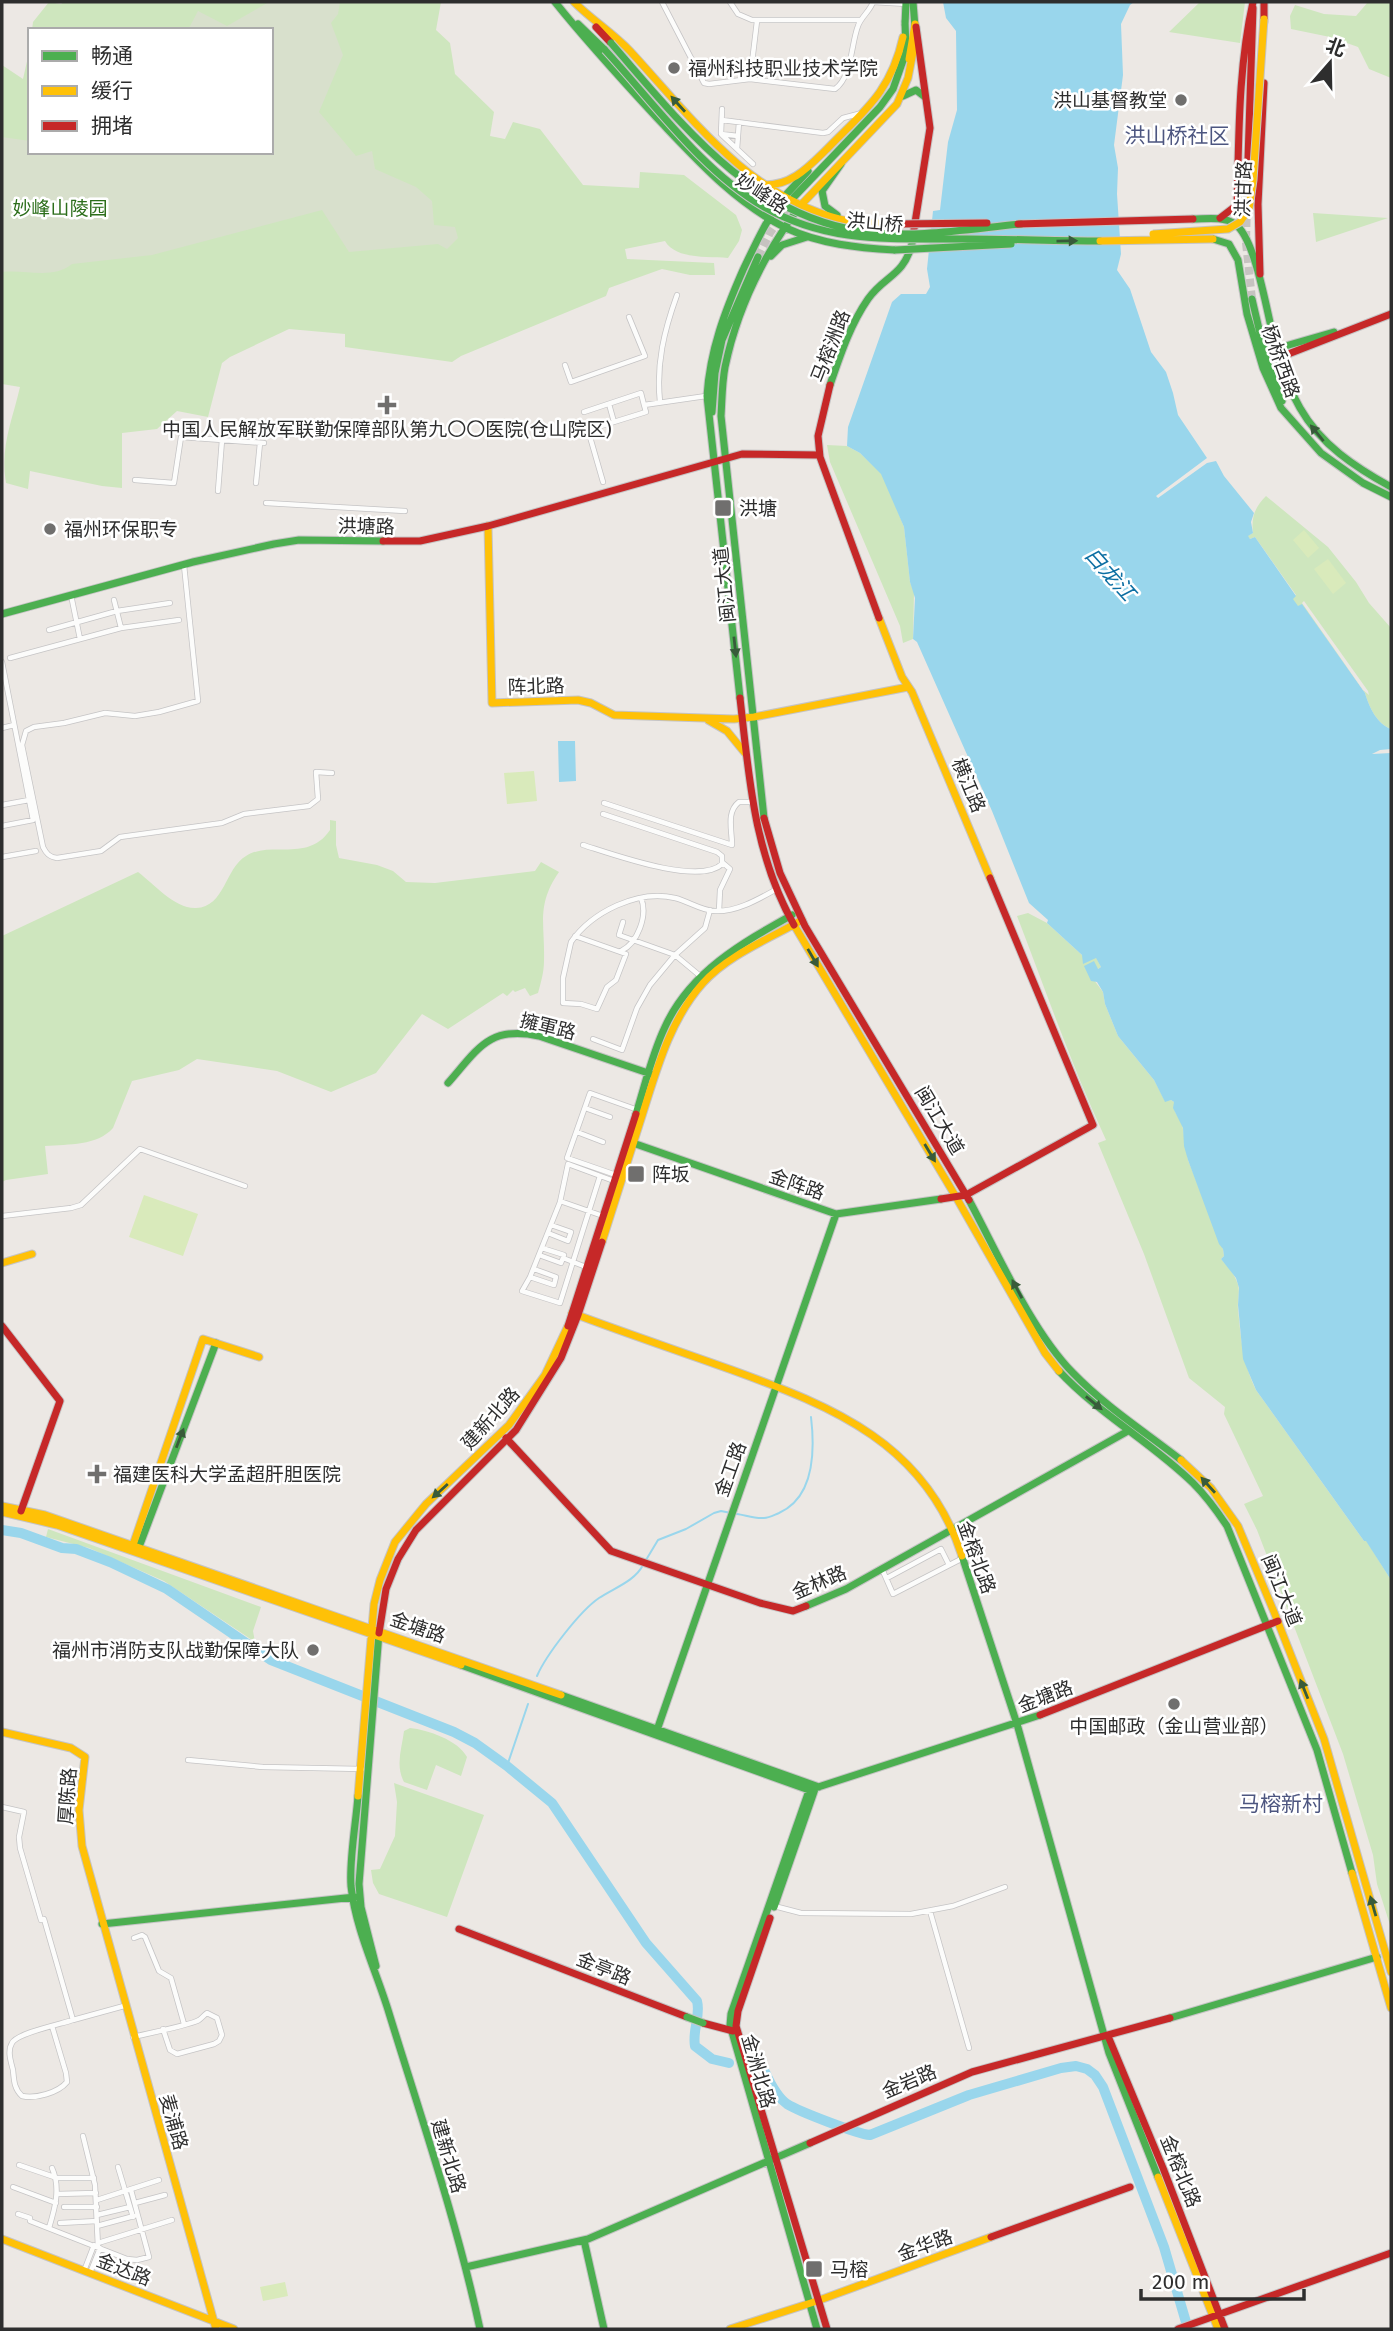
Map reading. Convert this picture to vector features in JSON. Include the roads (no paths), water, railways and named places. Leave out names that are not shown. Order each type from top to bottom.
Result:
[{"type":"main road","name":"洪山桥","points":[[555,2],[605,50],[726,178],[755,201],[783,217],[826,233],[860,239],[909,241],[1213,239]]},
{"type":"main road","name":"妙峰路","points":[[555,2],[597,54],[696,161],[736,198],[768,218],[807,237],[859,248],[895,250],[1030,241]]},
{"type":"main road","name":"妙峰路","points":[[574,2],[619,41],[713,142],[760,184],[783,198],[797,201],[839,220],[867,222]]},
{"type":"main road","name":"洪甘路","points":[[1262,294],[1258,204],[1264,2]]},
{"type":"main road","points":[[710,433],[707,396],[709,360],[714,341],[726,308],[768,218],[830,146],[880,96],[889,82],[901,50],[910,5]]},
{"type":"main road","points":[[867,222],[833,214],[824,205],[822,196],[824,186],[841,164],[893,109],[900,98],[914,55],[915,24],[910,5]]},
{"type":"main road","points":[[1248,159],[1253,5]]},
{"type":"main road","name":"洪甘路","points":[[1220,218],[1234,209],[1238,195],[1246,40],[1253,5]]},
{"type":"main road","points":[[587,16],[731,173],[790,211],[835,226],[873,232],[935,232],[1021,225]]},
{"type":"main road","points":[[1129,240],[1153,234],[1215,232],[1228,229],[1240,222],[1249,209],[1264,19]]},
{"type":"main road","points":[[797,201],[893,89],[906,52],[905,20]]},
{"type":"main road","points":[[797,201],[896,91],[908,65],[915,24]]},
{"type":"main road","name":"马榕洲路","points":[[819,455],[819,431],[825,404],[855,320],[872,294],[899,273],[909,259],[930,135],[928,101],[915,24]]},
{"type":"main road","points":[[900,98],[916,90],[928,101]]},
{"type":"main road","points":[[760,184],[775,186],[786,183],[830,146]]},
{"type":"main road","points":[[797,201],[841,164]]},
{"type":"main road","points":[[1238,195],[1241,205],[1249,208],[1258,204]]},
{"type":"main road","name":"闽江大道","points":[[797,201],[747,301],[730,349],[724,380],[722,416],[766,829],[780,875],[797,912],[966,1195],[1038,1328],[1062,1362],[1093,1392],[1188,1465],[1220,1499],[1246,1543],[1332,1763],[1391,1972]]},
{"type":"main road","name":"洪山桥","points":[[867,222],[984,222],[1021,225],[1220,218]]},
{"type":"main road","points":[[1220,218],[1236,223],[1250,243],[1262,294]]},
{"type":"main road","points":[[759,276],[778,248],[807,237]]},
{"type":"main road","name":"杨桥西路","points":[[1213,239],[1229,244],[1238,260],[1247,314],[1263,368],[1281,408],[1321,453],[1363,483],[1391,497]]},
{"type":"main road","points":[[710,433],[713,384],[722,340],[759,257],[721,357],[717,388],[722,416]]},
{"type":"main road","name":"杨桥西路","points":[[1262,294],[1275,349],[1296,404],[1323,442],[1353,466],[1391,487]]},
{"type":"main road","points":[[1252,299],[1266,359],[1282,401],[1305,436]]},
{"type":"main road","points":[[1278,358],[1391,314]]},
{"type":"main road","points":[[1275,349],[1318,335],[1346,330]]},
{"type":"main road","name":"闽江大道","points":[[710,433],[752,803],[757,835],[775,890],[1049,1359],[1082,1394],[1190,1480],[1213,1506],[1234,1540],[1322,1765],[1391,2008]]},
{"type":"main road","name":"洪塘路","points":[[2,614],[184,565],[291,541],[411,542],[442,538],[726,457],[742,454],[819,455]]},
{"type":"main road","name":"横江路","points":[[819,455],[829,487],[908,687],[1093,1125],[966,1195]]},
{"type":"main road","name":"阵北路","points":[[488,526],[492,703],[579,700],[614,715],[743,718],[908,687]]},
{"type":"main road","points":[[700,718],[727,731],[748,757]]},
{"type":"main road","name":"建新北路","points":[[575,1314],[586,1267],[638,1110],[676,1021],[695,991],[712,974],[791,920],[797,912]]},
{"type":"main road","name":"建新北路","points":[[480,2329],[466,2267],[356,1896],[374,1632],[386,1589],[407,1542],[504,1436],[544,1388],[561,1358],[633,1143],[668,1019],[682,995],[699,975],[731,951],[791,920],[802,920]]},
{"type":"main road","name":"擁軍路","points":[[448,1083],[487,1041],[510,1031],[539,1036],[652,1075]]},
{"type":"main road","name":"金阵路","points":[[633,1143],[836,1214],[966,1195]]},
{"type":"main road","name":"金工路","points":[[656,1732],[836,1214]]},
{"type":"main road","points":[[2,1262],[32,1254]]},
{"type":"main road","name":"金榕北路","points":[[575,1314],[776,1386],[848,1418],[884,1441],[915,1472],[953,1530],[1017,1724],[1102,2026],[1116,2051],[1217,2315],[1225,2329]]},
{"type":"main road","points":[[2,1326],[60,1401],[21,1512]]},
{"type":"main road","points":[[136,1546],[203,1339],[259,1357]]},
{"type":"main road","points":[[136,1546],[216,1343]]},
{"type":"main road","name":"金林路","points":[[504,1436],[608,1548],[634,1560],[707,1585],[781,1610],[793,1611],[846,1589],[1128,1431]]},
{"type":"main road","name":"金塘路","points":[[2,1506],[374,1632]]},
{"type":"main road","name":"金塘路","points":[[2,1512],[45,1515],[472,1669],[815,1787],[1017,1724],[1278,1621]]},
{"type":"main road","name":"厚陈路","points":[[2,1732],[20,1739],[75,1748],[83,1752],[86,1762],[79,1800],[80,1833],[102,1924]]},
{"type":"main road","name":"金洲北路","points":[[815,1787],[772,1905],[734,2031],[813,2303],[817,2329]]},
{"type":"main road","points":[[102,1924],[356,1896]]},
{"type":"main road","name":"麦浦路","points":[[102,1924],[215,2325]]},
{"type":"main road","name":"金亭路","points":[[459,1929],[703,2023],[734,2031]]},
{"type":"main road","name":"金岩路","points":[[466,2267],[584,2241],[972,2072],[1106,2037],[1377,1956]]},
{"type":"main road","name":"金华路","points":[[730,2329],[813,2303],[1130,2187]]},
{"type":"main road","name":"金达路","points":[[2,2239],[215,2325],[234,2329]]},
{"type":"main road","points":[[584,2241],[604,2329]]},
{"type":"main road","points":[[1179,2329],[1391,2253]]},
{"type":"main road","name":"金洲北路","points":[[813,2303],[827,2329]]},
{"type":"main road","name":"金榕北路","points":[[1217,2315],[1218,2329]]},
{"type":"street","points":[[662,2],[704,83],[750,79],[837,88],[848,66],[858,26],[873,2],[910,5]]},
{"type":"street","points":[[730,2],[738,14],[757,21],[862,20]]},
{"type":"street","points":[[750,79],[757,21]]},
{"type":"street","points":[[721,134],[722,108]]},
{"type":"street","points":[[722,120],[823,133],[828,132],[843,118],[863,113]]},
{"type":"street","points":[[737,149],[739,122]]},
{"type":"street","points":[[721,134],[738,136]]},
{"type":"street","points":[[721,134],[754,164]]},
{"type":"street","points":[[660,402],[660,354],[677,295]]},
{"type":"street","points":[[565,365],[571,382],[645,356],[629,317]]},
{"type":"street","points":[[584,412],[640,393],[646,412],[589,430],[603,482]]},
{"type":"street","points":[[644,405],[707,396]]},
{"type":"street","points":[[609,404],[614,422]]},
{"type":"street","points":[[135,480],[174,484],[181,437],[262,443],[256,483]]},
{"type":"street","points":[[218,491],[222,440]]},
{"type":"street","points":[[266,503],[405,512]]},
{"type":"street","points":[[184,565],[198,701],[135,716],[105,713],[29,728],[23,735],[22,745],[43,847],[47,853],[57,858],[101,850],[120,837],[222,823],[244,814],[309,806],[318,799],[316,772],[332,773]]},
{"type":"street","points":[[71,595],[80,639]]},
{"type":"street","points":[[114,600],[121,628]]},
{"type":"street","points":[[48,630],[117,611],[170,604]]},
{"type":"street","points":[[10,658],[121,628],[179,620]]},
{"type":"street","points":[[2,662],[4,690],[33,820],[2,826]]},
{"type":"street","points":[[2,728],[14,726]]},
{"type":"street","points":[[2,805],[29,800]]},
{"type":"street","points":[[604,803],[733,845],[733,808],[739,802],[752,803]]},
{"type":"street","points":[[603,814],[717,852],[722,856],[723,863],[730,869],[720,890],[719,911]]},
{"type":"street","points":[[583,845],[668,871],[712,870],[723,863]]},
{"type":"street","points":[[2,857],[36,851]]},
{"type":"street","points":[[575,936],[625,954],[616,980],[607,987],[597,1009],[564,1003],[562,983],[566,956],[575,936],[605,911],[641,898],[672,897],[710,911],[719,911],[750,903],[775,890]]},
{"type":"street","points":[[620,952],[634,940],[645,913],[641,898]]},
{"type":"street","points":[[593,1040],[622,1050],[641,1000],[675,955],[705,928],[710,911]]},
{"type":"street","points":[[623,922],[619,935],[675,955],[699,975]]},
{"type":"street","points":[[615,1178],[568,1158],[590,1093],[638,1110]]},
{"type":"street","points":[[585,1108],[610,1117]]},
{"type":"street","points":[[577,1132],[603,1142]]},
{"type":"street","points":[[2,1216],[81,1205],[140,1149],[245,1186]]},
{"type":"street","points":[[600,1176],[560,1303],[522,1291],[534,1269],[560,1201],[568,1164],[600,1176],[615,1178]]},
{"type":"street","points":[[560,1201],[603,1216]]},
{"type":"street","points":[[548,1233],[568,1241],[571,1233],[551,1225]]},
{"type":"street","points":[[542,1248],[564,1255],[563,1258],[586,1267]]},
{"type":"street","points":[[539,1255],[561,1263],[563,1258]]},
{"type":"street","points":[[530,1277],[554,1285],[556,1277],[534,1269]]},
{"type":"street","points":[[887,1578],[941,1549],[949,1565]]},
{"type":"street","points":[[882,1569],[893,1594],[962,1558]]},
{"type":"street","points":[[188,1760],[262,1767],[363,1769]]},
{"type":"street","points":[[2,1807],[24,1812],[19,1844],[73,2020]]},
{"type":"street","points":[[772,1905],[801,1913],[911,1914],[930,1911],[1005,1887]]},
{"type":"street","points":[[930,1911],[969,2048]]},
{"type":"street","points":[[134,1938],[142,1935],[150,1943],[159,1971],[170,1978],[185,2024]]},
{"type":"street","points":[[52,2026],[66,2073],[66,2082],[61,2088],[34,2097],[22,2096],[16,2088],[10,2048],[12,2041],[52,2026],[124,2006]]},
{"type":"street","points":[[133,2037],[163,2029],[200,2020],[204,2014],[209,2014],[217,2018],[220,2024],[221,2038],[214,2044],[177,2054],[170,2050],[163,2029]]},
{"type":"street","points":[[83,2136],[94,2178],[97,2207],[97,2246],[87,2272]]},
{"type":"street","points":[[19,2165],[57,2178],[94,2178]]},
{"type":"street","points":[[18,2214],[133,2260],[149,2257],[142,2230],[118,2167]]},
{"type":"street","points":[[49,2228],[57,2194],[57,2178],[52,2168]]},
{"type":"street","points":[[96,2200],[159,2180]]},
{"type":"street","points":[[13,2187],[56,2203]]},
{"type":"street","points":[[57,2194],[96,2193]]},
{"type":"street","points":[[97,2221],[132,2205],[164,2195]]},
{"type":"street","points":[[64,2207],[97,2207]]},
{"type":"street","points":[[60,2223],[136,2216]]},
{"type":"street","points":[[97,2246],[172,2220]]},
{"type":"water","name":"白龙江","points":[[943,2],[1134,2],[1121,24],[1123,75],[1114,145],[1118,168],[1121,254],[1117,270],[1130,289],[1151,352],[1166,372],[1178,415],[1207,458],[1156,496],[1158,498],[1207,463],[1216,461],[1224,476],[1254,513],[1251,522],[1253,533],[1248,536],[1250,539],[1255,537],[1296,596],[1293,599],[1298,606],[1302,604],[1365,693],[1374,714],[1391,729],[1391,749],[1372,754],[1391,753],[1391,1580],[1366,1541],[1256,1390],[1243,1359],[1239,1288],[1236,1278],[1221,1259],[1224,1256],[1223,1249],[1188,1160],[1183,1128],[1173,1108],[1174,1102],[1165,1102],[1154,1080],[1118,1036],[1103,992],[1097,982],[1091,981],[1084,966],[1094,961],[1098,969],[1101,967],[1096,958],[1083,964],[1082,955],[1029,903],[992,811],[917,642],[913,639],[915,598],[910,582],[904,527],[881,474],[860,453],[847,446],[848,427],[892,302],[901,294],[926,294],[930,287],[927,269],[933,211],[940,210],[948,142],[957,110],[956,31],[946,18]]},
{"type":"water","points":[[558,741],[575,741],[576,781],[559,782]]},
{"type":"waterway","points":[[737,1514],[768,1518],[791,1506],[800,1496],[806,1485],[812,1458],[811,1417]]},
{"type":"waterway","points":[[646,1560],[658,1540],[686,1529],[714,1513],[731,1513]]},
{"type":"waterway","points":[[2,1530],[21,1533],[62,1548],[76,1549],[110,1562],[167,1589],[271,1660],[454,1732],[507,1766],[552,1803],[646,1943],[697,2001],[695,2046],[712,2059],[729,2063]]},
{"type":"waterway","points":[[537,1676],[573,1623],[591,1604],[630,1580],[643,1565]]},
{"type":"waterway","points":[[507,1766],[528,1704]]},
{"type":"waterway","points":[[765,2072],[777,2094],[787,2104],[828,2122],[870,2135],[969,2095],[1061,2068],[1076,2066],[1087,2069],[1103,2087],[1164,2247],[1188,2329]]},
{"type":"tunnel","points":[[1248,159],[1246,243],[1252,299]]},
{"type":"tunnel","points":[[758,257],[770,233],[791,203]]},
{"type":"place","name":"福州科技职业技术学院","points":[[674,68]]},
{"type":"place","name":"洪山基督教堂","points":[[1181,100]]},
{"type":"place","name":"中国人民解放军联勤保障部队第九〇〇医院(仓山院区)","points":[[387,405]]},
{"type":"place","name":"洪塘","points":[[723,508]]},
{"type":"place","name":"福州环保职专","points":[[50,529]]},
{"type":"place","name":"阵坂","points":[[636,1174]]},
{"type":"place","name":"福建医科大学孟超肝胆医院","points":[[97,1474]]},
{"type":"place","name":"福州市消防支队战勤保障大队","points":[[313,1650]]},
{"type":"place","name":"中国邮政（金山营业部）","points":[[1174,1704]]},
{"type":"place","name":"马榕","points":[[814,2269]]},
{"type":"district","name":"洪山桥社区","points":[[1177,136]]},
{"type":"district","name":"马榕新村","points":[[1281,1804]]},
{"type":"park label","name":"妙峰山陵园","points":[[60,208]]}]
